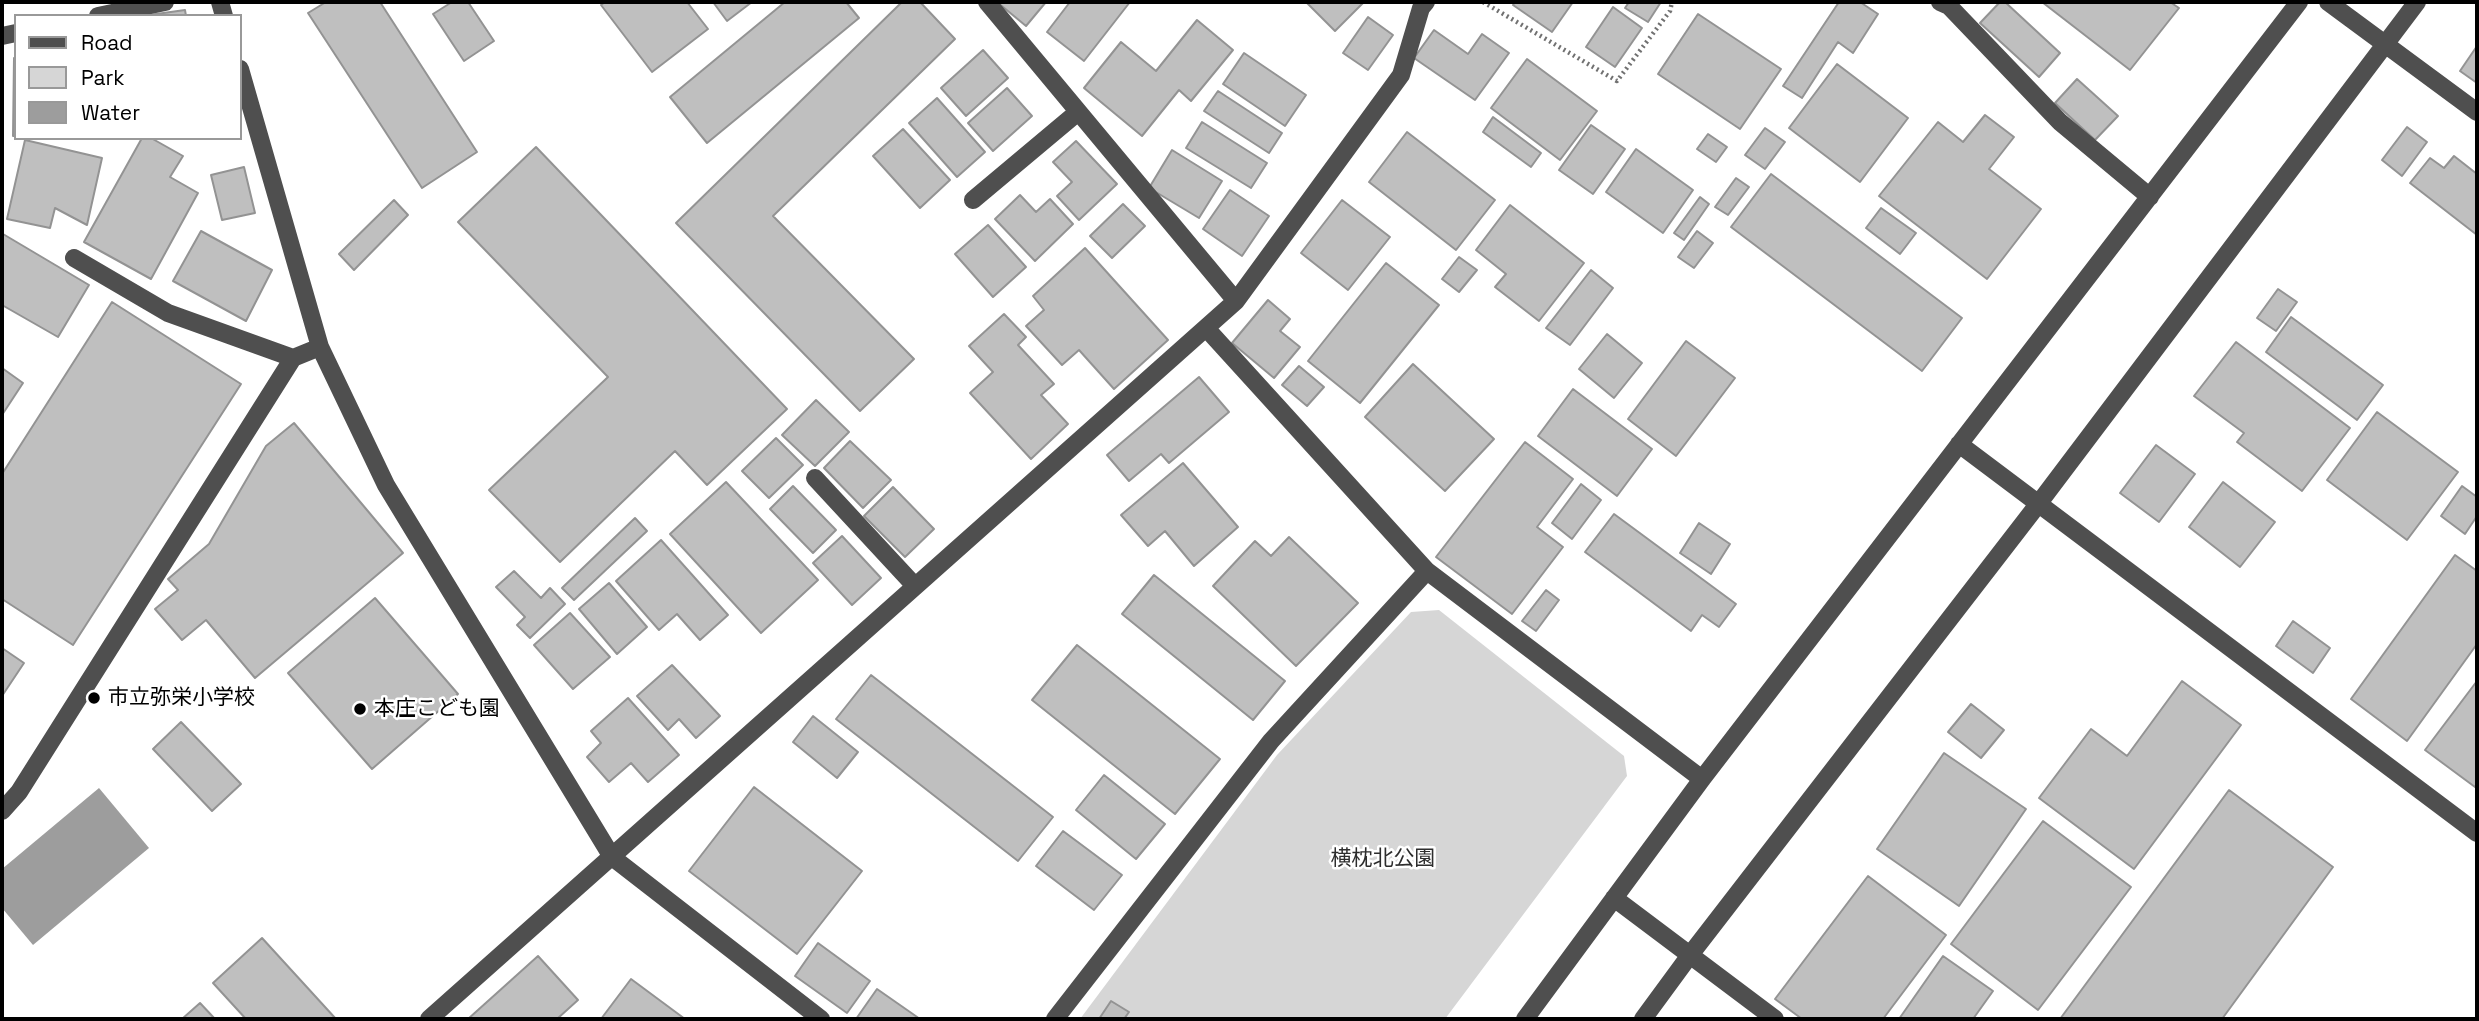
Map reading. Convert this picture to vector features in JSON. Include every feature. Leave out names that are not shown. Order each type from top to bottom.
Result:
[{"type":"street","points":[[108,14],[165,2]]},
{"type":"street","points":[[987,2],[1236,301]]},
{"type":"street","points":[[429,1019],[1236,301],[1401,75],[1421,8],[1426,2]]},
{"type":"street","points":[[1940,2],[1949,6],[2060,122],[2150,197]]},
{"type":"street","points":[[1525,1019],[1702,779],[2299,2]]},
{"type":"street","points":[[2328,2],[2477,111]]},
{"type":"street","points":[[1643,1019],[2039,503],[2417,2]]},
{"type":"street","points":[[242,76],[320,347],[386,485],[612,857],[821,1019]]},
{"type":"street","points":[[973,200],[1078,111]]},
{"type":"street","points":[[74,258],[168,313],[293,358]]},
{"type":"street","points":[[1206,328],[1427,571],[1702,779]]},
{"type":"street","points":[[2,811],[19,792],[293,358],[320,347]]},
{"type":"street","points":[[1959,444],[2477,833]]},
{"type":"street","points":[[815,478],[915,586]]},
{"type":"street","points":[[1055,1019],[1271,741],[1427,571]]},
{"type":"street","points":[[1614,898],[1775,1019]]},
{"type":"path","points":[[1483,2],[1617,81],[1670,11],[1672,2]]},
{"type":"green space","name":"横枕北公園","points":[[1439,610],[1624,756],[1627,776],[1445,1019],[1080,1019],[1277,755],[1411,612]]},
{"type":"water","points":[[99,788],[149,848],[33,945],[2,908],[2,869]]},
{"type":"building","points":[[326,2],[380,2],[477,152],[422,188],[308,13]]},
{"type":"building","points":[[452,2],[468,2],[494,41],[464,61],[433,14]]},
{"type":"building","points":[[605,2],[687,2],[708,29],[652,72],[601,5]]},
{"type":"building","points":[[713,2],[752,2],[727,21]]},
{"type":"building","points":[[785,2],[846,2],[859,18],[707,143],[670,97]]},
{"type":"building","points":[[902,2],[920,2],[955,39],[773,216],[914,359],[860,411],[676,223]]},
{"type":"building","points":[[997,2],[1046,2],[1026,26]]},
{"type":"building","points":[[1070,2],[1130,2],[1084,61],[1047,32]]},
{"type":"building","points":[[1306,2],[1364,2],[1335,31]]},
{"type":"building","points":[[1515,2],[1573,2],[1552,32],[1513,5]]},
{"type":"building","points":[[1629,2],[1661,2],[1648,22],[1625,8]]},
{"type":"building","points":[[1839,2],[1860,2],[1878,14],[1853,53],[1838,42],[1802,98],[1783,86]]},
{"type":"building","points":[[2000,2],[2005,2],[2060,53],[2039,77],[1980,23]]},
{"type":"building","points":[[2042,2],[2170,2],[2179,8],[2130,70]]},
{"type":"building","points":[[1613,7],[1642,28],[1615,67],[1586,47]]},
{"type":"building","points":[[185,10],[186,14],[156,14]]},
{"type":"building","points":[[1698,14],[1781,69],[1740,129],[1658,74]]},
{"type":"building","points":[[1368,17],[1393,35],[1368,70],[1343,53]]},
{"type":"building","points":[[1197,20],[1233,50],[1191,101],[1179,90],[1142,136],[1084,88],[1121,42],[1156,71]]},
{"type":"building","points":[[1434,30],[1468,54],[1482,34],[1509,53],[1475,100],[1414,58]]},
{"type":"building","points":[[2477,46],[2477,83],[2460,71]]},
{"type":"building","points":[[983,50],[1008,78],[966,116],[941,88]]},
{"type":"building","points":[[1244,53],[1306,95],[1285,126],[1223,84]]},
{"type":"building","points":[[14,58],[14,136],[13,136]]},
{"type":"building","points":[[1527,59],[1597,111],[1560,160],[1491,108]]},
{"type":"building","points":[[1837,64],[1908,118],[1860,182],[1789,128]]},
{"type":"building","points":[[2077,79],[2118,116],[2095,140],[2055,103]]},
{"type":"building","points":[[1007,88],[1032,116],[993,151],[968,123]]},
{"type":"building","points":[[1218,91],[1282,133],[1269,153],[1204,111]]},
{"type":"building","points":[[937,98],[985,152],[957,177],[909,123]]},
{"type":"building","points":[[1985,115],[2014,137],[1989,169],[2041,209],[1987,279],[1879,196],[1938,122],[1963,142]]},
{"type":"building","points":[[1493,117],[1541,153],[1531,167],[1483,132]]},
{"type":"building","points":[[1202,122],[1267,163],[1251,188],[1186,148]]},
{"type":"building","points":[[1591,125],[1625,149],[1593,194],[1559,170]]},
{"type":"building","points":[[2407,127],[2427,142],[2402,176],[2382,160]]},
{"type":"building","points":[[1765,128],[1785,142],[1765,169],[1745,155]]},
{"type":"building","points":[[903,129],[950,180],[920,208],[873,156]]},
{"type":"building","points":[[1407,132],[1495,200],[1456,250],[1369,182]]},
{"type":"building","points":[[1708,134],[1727,147],[1716,162],[1697,149]]},
{"type":"building","points":[[25,140],[102,158],[87,225],[55,208],[50,228],[7,219]]},
{"type":"building","points":[[141,140],[155,140],[183,156],[170,177],[198,193],[151,279],[84,242]]},
{"type":"building","points":[[1076,141],[1117,184],[1079,220],[1057,196],[1072,182],[1053,162]]},
{"type":"building","points":[[536,147],[787,409],[707,485],[675,451],[560,562],[489,490],[608,377],[458,222]]},
{"type":"building","points":[[1636,149],[1693,190],[1663,233],[1606,192]]},
{"type":"building","points":[[1172,150],[1222,181],[1199,218],[1149,188]]},
{"type":"building","points":[[2454,156],[2477,174],[2477,235],[2410,183],[2430,158],[2444,168]]},
{"type":"building","points":[[244,167],[255,213],[222,220],[211,175]]},
{"type":"building","points":[[1771,174],[1962,318],[1922,371],[1731,227]]},
{"type":"building","points":[[1736,178],[1749,187],[1728,215],[1715,207]]},
{"type":"building","points":[[1230,190],[1269,216],[1242,256],[1203,229]]},
{"type":"building","points":[[1020,195],[1036,212],[1050,199],[1073,224],[1035,261],[995,219]]},
{"type":"building","points":[[1700,197],[1709,204],[1684,240],[1674,233]]},
{"type":"building","points":[[394,200],[408,215],[354,270],[339,254]]},
{"type":"building","points":[[1342,200],[1390,237],[1348,290],[1301,253]]},
{"type":"building","points":[[1123,204],[1145,226],[1112,258],[1090,236]]},
{"type":"building","points":[[1510,205],[1584,263],[1539,321],[1495,287],[1506,274],[1476,250]]},
{"type":"building","points":[[1881,208],[1916,233],[1900,254],[1866,228]]},
{"type":"building","points":[[988,225],[1026,267],[993,297],[955,254]]},
{"type":"building","points":[[201,231],[272,270],[246,321],[173,281]]},
{"type":"building","points":[[1697,231],[1713,243],[1694,268],[1678,257]]},
{"type":"building","points":[[3,234],[89,285],[58,337],[2,305]]},
{"type":"building","points":[[1085,248],[1168,340],[1114,389],[1079,350],[1062,365],[1026,326],[1044,310],[1033,296]]},
{"type":"building","points":[[1459,257],[1477,270],[1459,292],[1442,279]]},
{"type":"building","points":[[1386,263],[1439,305],[1360,403],[1308,361]]},
{"type":"building","points":[[1591,270],[1613,288],[1570,345],[1546,328]]},
{"type":"building","points":[[2278,289],[2297,302],[2276,331],[2257,318]]},
{"type":"building","points":[[1268,300],[1290,319],[1280,331],[1300,347],[1274,378],[1232,343]]},
{"type":"building","points":[[112,302],[241,384],[73,645],[2,599],[2,474]]},
{"type":"building","points":[[1004,314],[1026,337],[1018,345],[1054,384],[1041,395],[1068,424],[1031,459],[970,393],[993,372],[969,346]]},
{"type":"building","points":[[2291,317],[2383,385],[2357,420],[2266,352]]},
{"type":"building","points":[[1607,334],[1642,363],[1614,398],[1579,369]]},
{"type":"building","points":[[1686,341],[1735,378],[1676,456],[1628,419]]},
{"type":"building","points":[[2236,342],[2350,428],[2302,491],[2237,442],[2244,433],[2194,396]]},
{"type":"building","points":[[1413,364],[1494,439],[1445,491],[1365,417]]},
{"type":"building","points":[[1299,366],[1324,387],[1307,406],[1282,385]]},
{"type":"building","points":[[2,368],[23,383],[2,415]]},
{"type":"building","points":[[1199,377],[1229,412],[1169,463],[1161,454],[1129,481],[1107,455]]},
{"type":"building","points":[[1573,389],[1652,449],[1617,496],[1538,436]]},
{"type":"building","points":[[816,400],[849,432],[815,466],[782,435]]},
{"type":"building","points":[[2377,412],[2458,472],[2407,540],[2327,480]]},
{"type":"building","points":[[294,423],[403,553],[255,678],[206,620],[182,640],[155,609],[178,590],[168,579],[209,544],[266,446]]},
{"type":"building","points":[[776,438],[803,465],[769,498],[742,471]]},
{"type":"building","points":[[850,441],[891,480],[863,508],[824,468]]},
{"type":"building","points":[[1525,442],[1573,479],[1537,527],[1563,547],[1512,614],[1436,557]]},
{"type":"building","points":[[2156,445],[2195,474],[2159,522],[2120,493]]},
{"type":"building","points":[[1183,463],[1238,527],[1194,566],[1165,531],[1148,546],[1121,515]]},
{"type":"building","points":[[726,482],[818,580],[761,633],[670,534]]},
{"type":"building","points":[[2223,482],[2275,522],[2240,567],[2189,527]]},
{"type":"building","points":[[1581,484],[1601,500],[1572,539],[1552,523]]},
{"type":"building","points":[[793,486],[836,530],[813,553],[770,509]]},
{"type":"building","points":[[2462,486],[2477,497],[2477,516],[2465,534],[2441,516]]},
{"type":"building","points":[[893,487],[934,529],[905,557],[864,516]]},
{"type":"building","points":[[1614,514],[1736,604],[1719,627],[1702,615],[1691,631],[1585,552]]},
{"type":"building","points":[[635,518],[647,531],[574,600],[562,588]]},
{"type":"building","points":[[1699,523],[1730,544],[1711,574],[1680,553]]},
{"type":"building","points":[[842,536],[881,578],[852,605],[813,563]]},
{"type":"building","points":[[1289,537],[1358,603],[1296,666],[1213,586],[1255,541],[1271,556]]},
{"type":"building","points":[[661,540],[728,615],[700,640],[677,614],[659,630],[616,581]]},
{"type":"building","points":[[2455,555],[2477,571],[2477,644],[2407,741],[2351,699]]},
{"type":"building","points":[[514,571],[541,598],[550,588],[565,604],[530,638],[517,625],[525,617],[496,587]]},
{"type":"building","points":[[1154,575],[1285,681],[1253,720],[1122,614]]},
{"type":"building","points":[[609,583],[647,627],[617,654],[579,609]]},
{"type":"building","points":[[1546,590],[1559,600],[1536,631],[1522,621]]},
{"type":"building","points":[[375,598],[458,694],[372,769],[288,673]]},
{"type":"building","points":[[570,613],[610,657],[573,689],[534,645]]},
{"type":"building","points":[[2293,621],[2330,648],[2313,673],[2276,646]]},
{"type":"building","points":[[1077,645],[1220,759],[1175,814],[1032,700]]},
{"type":"building","points":[[2,648],[24,663],[2,696]]},
{"type":"building","points":[[672,665],[720,716],[696,738],[679,719],[668,730],[637,696]]},
{"type":"building","points":[[871,675],[1053,817],[1018,861],[836,719]]},
{"type":"building","points":[[2182,681],[2241,725],[2134,869],[2039,798],[2091,729],[2127,756]]},
{"type":"building","points":[[2477,681],[2477,784],[2475,787],[2425,750]]},
{"type":"building","points":[[628,698],[679,755],[648,782],[631,763],[609,782],[587,757],[601,743],[591,731]]},
{"type":"building","points":[[1971,704],[2004,730],[1981,758],[1948,732]]},
{"type":"building","points":[[813,716],[858,752],[837,778],[793,742]]},
{"type":"building","points":[[181,722],[241,784],[212,811],[153,749]]},
{"type":"building","points":[[1944,753],[2026,809],[1959,906],[1877,849]]},
{"type":"building","points":[[1104,775],[1165,824],[1136,859],[1076,810]]},
{"type":"building","points":[[754,787],[862,871],[797,954],[689,871]]},
{"type":"building","points":[[2229,790],[2333,867],[2222,1019],[2060,1019]]},
{"type":"building","points":[[2043,821],[2131,887],[2038,1010],[1951,944]]},
{"type":"building","points":[[1063,831],[1122,875],[1094,910],[1036,866]]},
{"type":"building","points":[[1868,876],[1946,935],[1883,1019],[1802,1019],[1775,999]]},
{"type":"building","points":[[262,938],[336,1019],[246,1019],[213,983]]},
{"type":"building","points":[[818,943],[870,981],[847,1013],[795,976]]},
{"type":"building","points":[[538,956],[578,1000],[557,1019],[468,1019]]},
{"type":"building","points":[[1943,956],[1993,991],[1973,1019],[1899,1019]]},
{"type":"building","points":[[631,979],[685,1019],[601,1019]]},
{"type":"building","points":[[877,989],[920,1019],[856,1019]]},
{"type":"building","points":[[1111,1001],[1129,1012],[1124,1019],[1099,1019]]},
{"type":"building","points":[[200,1003],[215,1019],[182,1019]]},
{"type":"place","name":"市立弥栄小学校","points":[[94,698]]},
{"type":"place","name":"本庄こども園","points":[[360,709]]}]
